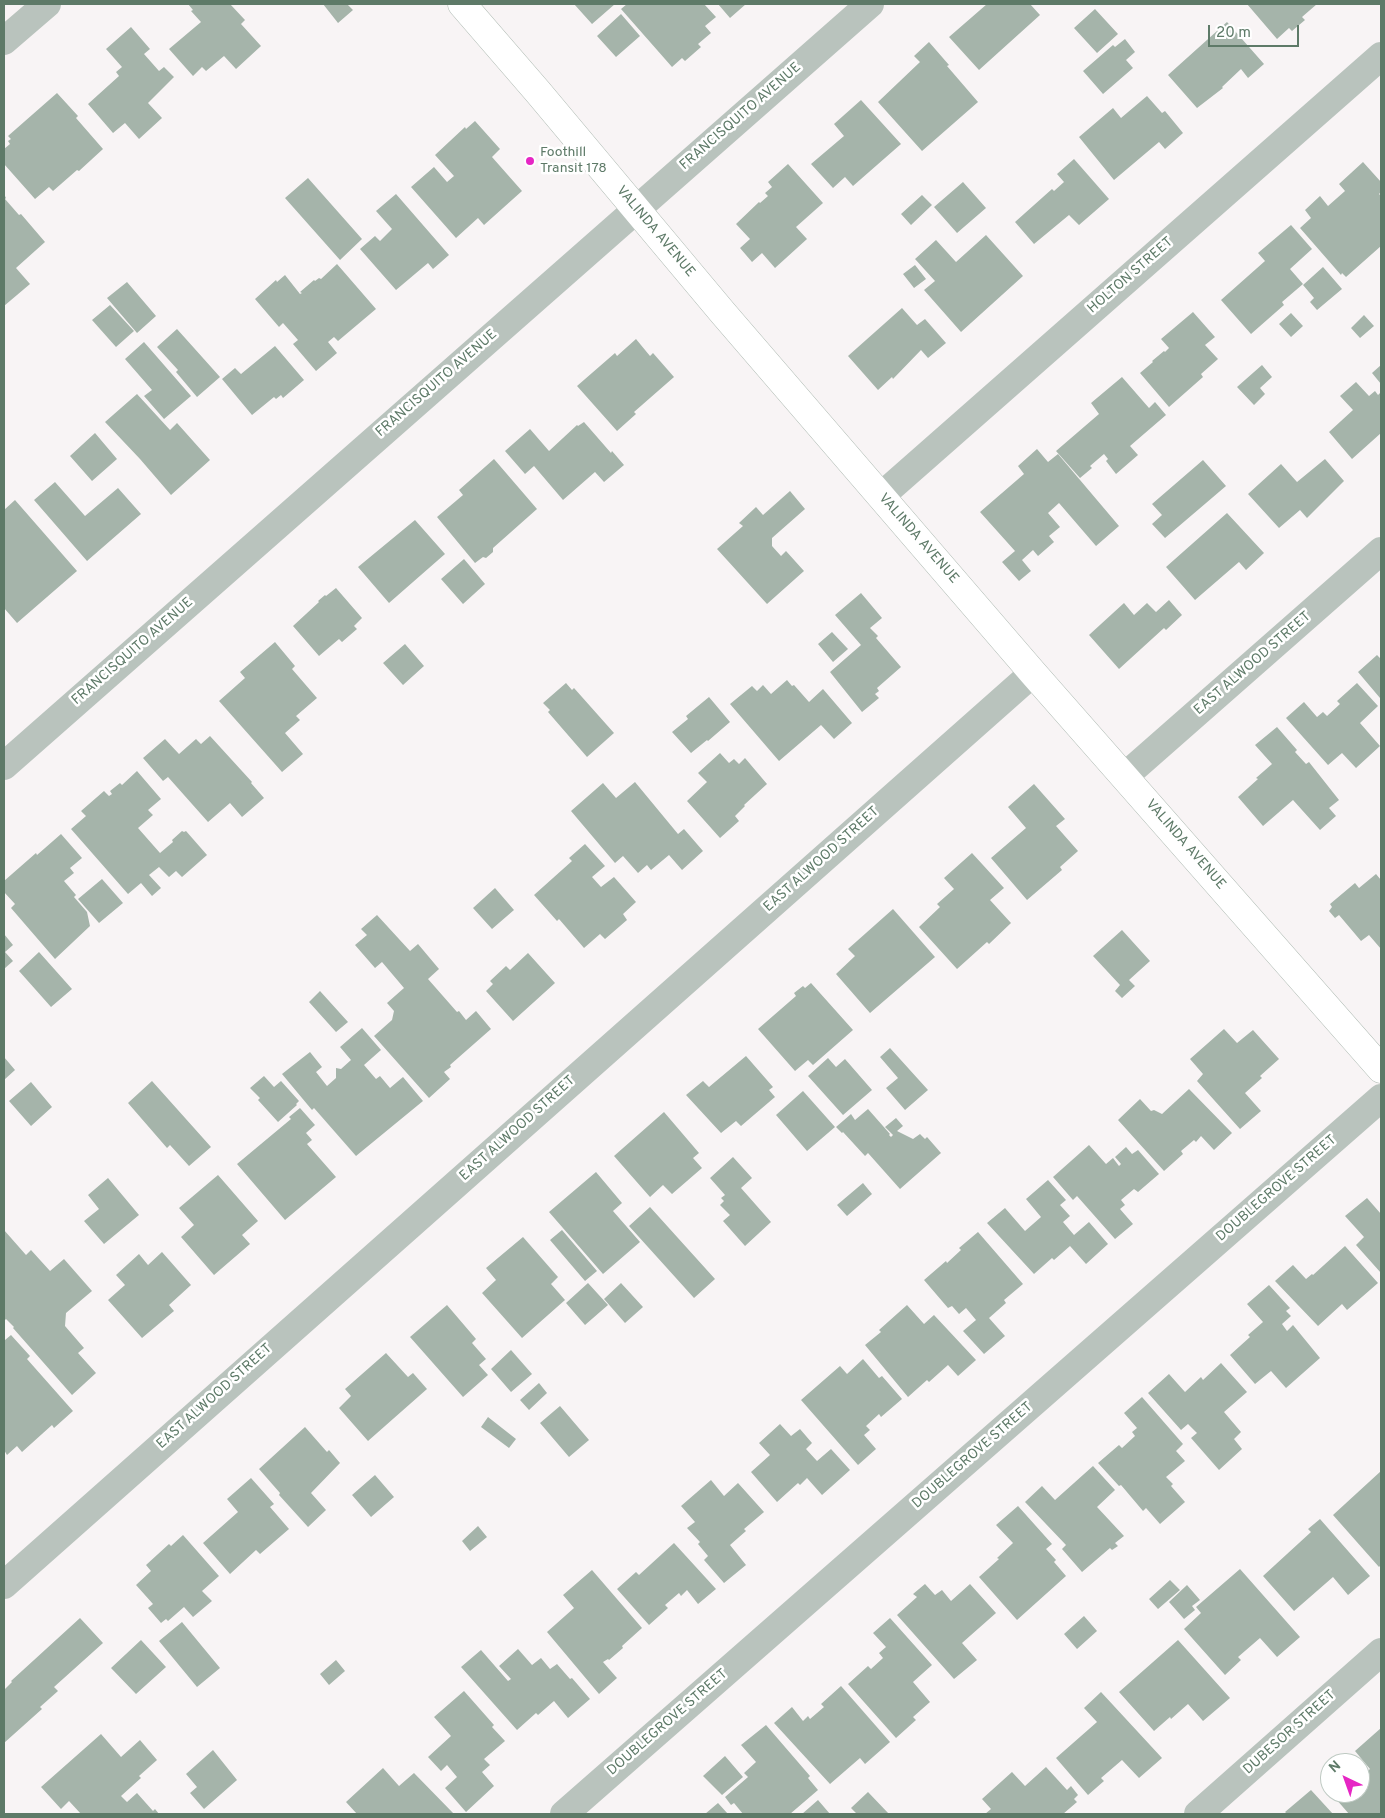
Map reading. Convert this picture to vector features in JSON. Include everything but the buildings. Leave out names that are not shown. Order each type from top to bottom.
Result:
[{"type":"main road","name":"VALINDA AVENUE","points":[[462,4],[1033,673],[1381,1069]]},
{"type":"street","points":[[4,41],[47,4]]},
{"type":"street","name":"FRANCISQUITO AVENUE","points":[[4,766],[870,4]]},
{"type":"street","name":"HOLTON STREET","points":[[881,496],[1381,56]]},
{"type":"street","name":"EAST ALWOOD STREET","points":[[1125,776],[1381,551]]},
{"type":"street","name":"EAST ALWOOD STREET","points":[[4,1585],[1033,673]]},
{"type":"street","name":"DOUBLEGROVE STREET","points":[[564,1814],[1381,1098]]},
{"type":"street","name":"DUBESOR STREET","points":[[1198,1814],[1381,1652]]},
{"type":"place","name":"Foothill Transit 178","points":[[530,161]]}]
